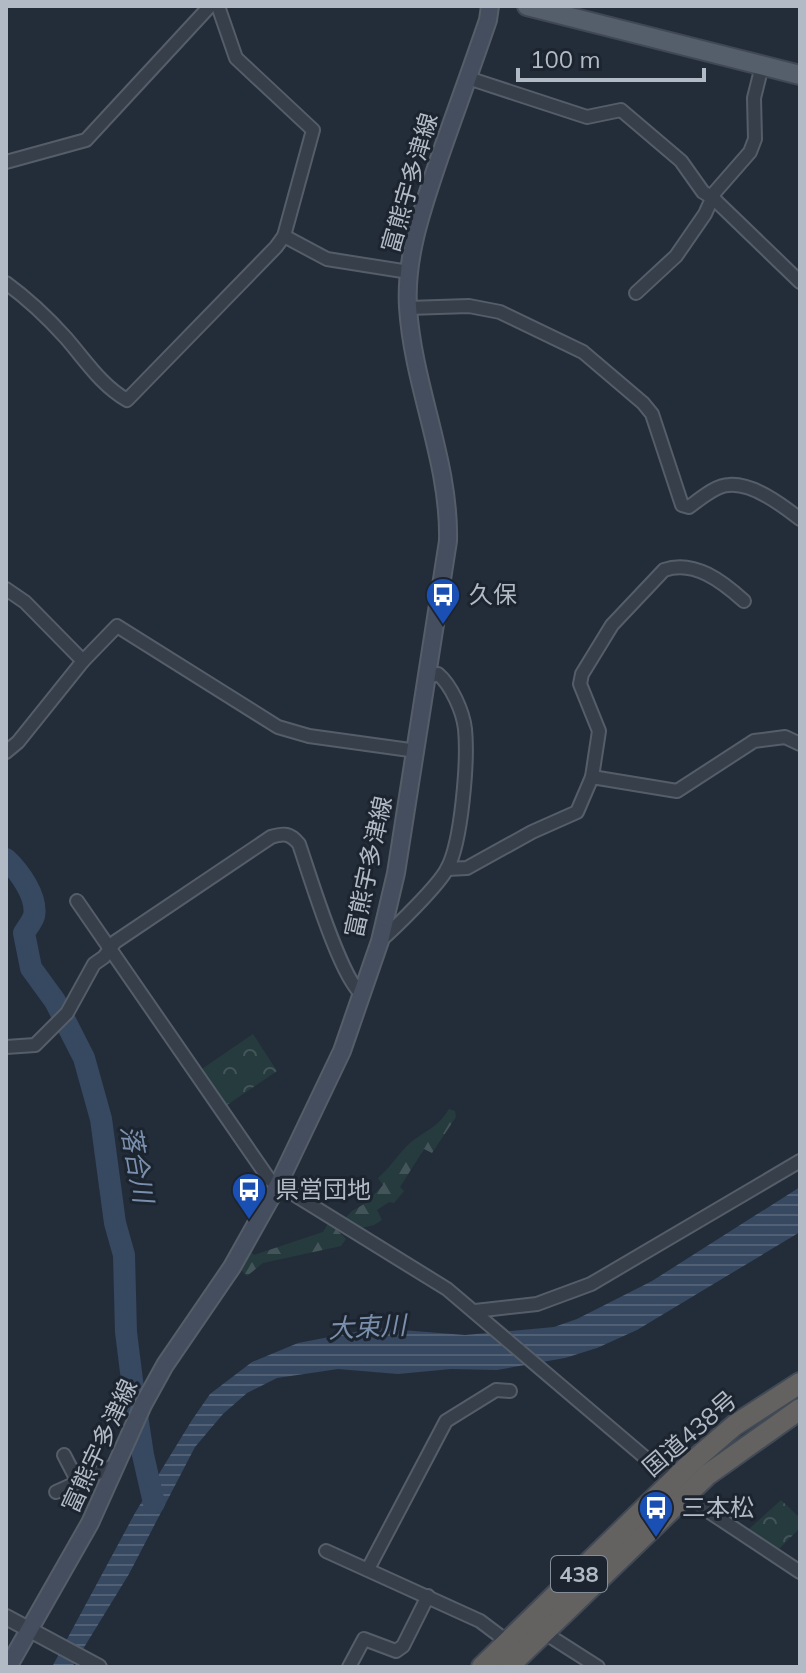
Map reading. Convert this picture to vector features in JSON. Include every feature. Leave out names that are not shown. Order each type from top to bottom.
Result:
[{"type":"highway","name":"国道438号","points":[[482,1667],[512,1654],[681,1486],[735,1425],[800,1383]]},
{"type":"highway","name":"国道438号","points":[[681,1486],[713,1470],[800,1409]]},
{"type":"main road","name":"富熊宇多津線","points":[[8,1667],[35,1635],[143,1405],[165,1365],[232,1267],[278,1185],[342,1051],[380,941],[396,873],[417,751],[448,541],[447,495],[411,338],[409,272],[421,213],[490,6]]},
{"type":"main road","points":[[527,6],[800,75]]},
{"type":"street","points":[[6,162],[86,140],[210,6]]},
{"type":"street","points":[[6,283],[64,336],[109,390],[127,400],[284,236],[313,130],[236,58],[218,6]]},
{"type":"street","points":[[636,293],[676,256],[713,198],[750,152],[755,139],[754,98],[762,66]]},
{"type":"street","points":[[468,78],[587,117],[621,110],[681,161],[703,192],[713,198],[800,282]]},
{"type":"street","points":[[284,236],[327,259],[409,272]]},
{"type":"street","points":[[408,308],[484,308],[500,312],[583,352],[652,414],[682,505],[689,507],[730,484],[765,496],[800,519]]},
{"type":"street","points":[[447,869],[467,868],[532,832],[577,812],[592,777],[599,731],[580,684],[582,674],[612,625],[664,570],[676,566],[716,576],[744,601]]},
{"type":"street","points":[[6,589],[25,602],[83,661]]},
{"type":"street","points":[[6,752],[117,626],[278,727],[309,736],[417,751]]},
{"type":"street","points":[[380,941],[447,869],[460,812],[465,727],[444,680],[438,674],[428,677]]},
{"type":"street","points":[[592,777],[677,791],[754,741],[785,737],[800,744]]},
{"type":"street","points":[[6,1047],[35,1045],[63,1017],[88,974],[115,942],[271,837],[283,833],[292,836],[299,844],[345,968],[354,989],[362,994]]},
{"type":"street","points":[[77,901],[269,1179],[447,1289],[681,1486],[741,1534],[800,1572]]},
{"type":"street","points":[[477,1313],[537,1304],[591,1284],[800,1161]]},
{"type":"street","points":[[368,1569],[446,1421],[496,1390],[510,1391]]},
{"type":"street","points":[[64,1455],[78,1482]]},
{"type":"street","points":[[56,1492],[116,1465]]},
{"type":"street","points":[[326,1551],[480,1621],[512,1654]]},
{"type":"street","points":[[349,1667],[364,1639],[396,1651],[403,1646],[428,1596]]},
{"type":"street","points":[[6,1617],[99,1667]]},
{"type":"street","points":[[537,1626],[598,1667]]},
{"type":"green space","points":[[253,1034],[277,1071],[227,1105],[224,1104],[201,1072],[202,1069]]},
{"type":"green space","points":[[449,1109],[455,1111],[456,1117],[432,1153],[424,1149],[400,1187],[404,1191],[394,1203],[389,1202],[377,1210],[382,1220],[361,1228],[345,1218],[366,1203],[383,1185],[378,1178],[405,1148],[435,1125]]},
{"type":"green space","points":[[329,1222],[346,1239],[341,1246],[263,1263],[247,1276],[239,1268],[250,1251],[254,1255],[323,1232]]},
{"type":"green space","points":[[781,1500],[800,1518],[800,1528],[779,1549],[749,1529]]},
{"type":"water","points":[[800,1187],[800,1232],[637,1330],[597,1348],[565,1358],[497,1370],[451,1369],[398,1374],[338,1369],[277,1378],[247,1393],[223,1414],[195,1447],[129,1574],[72,1667],[52,1667],[135,1513],[192,1420],[210,1394],[252,1362],[298,1343],[376,1328],[465,1335],[554,1327],[577,1319],[652,1281]]},
{"type":"waterway","name":"落合川","points":[[6,859],[22,877],[33,901],[34,916],[24,933],[31,968],[55,1001],[84,1058],[101,1119],[115,1223],[124,1255],[126,1332],[134,1396],[154,1503]]},
{"type":"place","name":"久保","points":[[443,626]]},
{"type":"place","name":"県営団地","points":[[249,1221]]},
{"type":"place","name":"三本松","points":[[656,1539]]},
{"type":"water label","name":"大束川","points":[[367,1327]]}]
